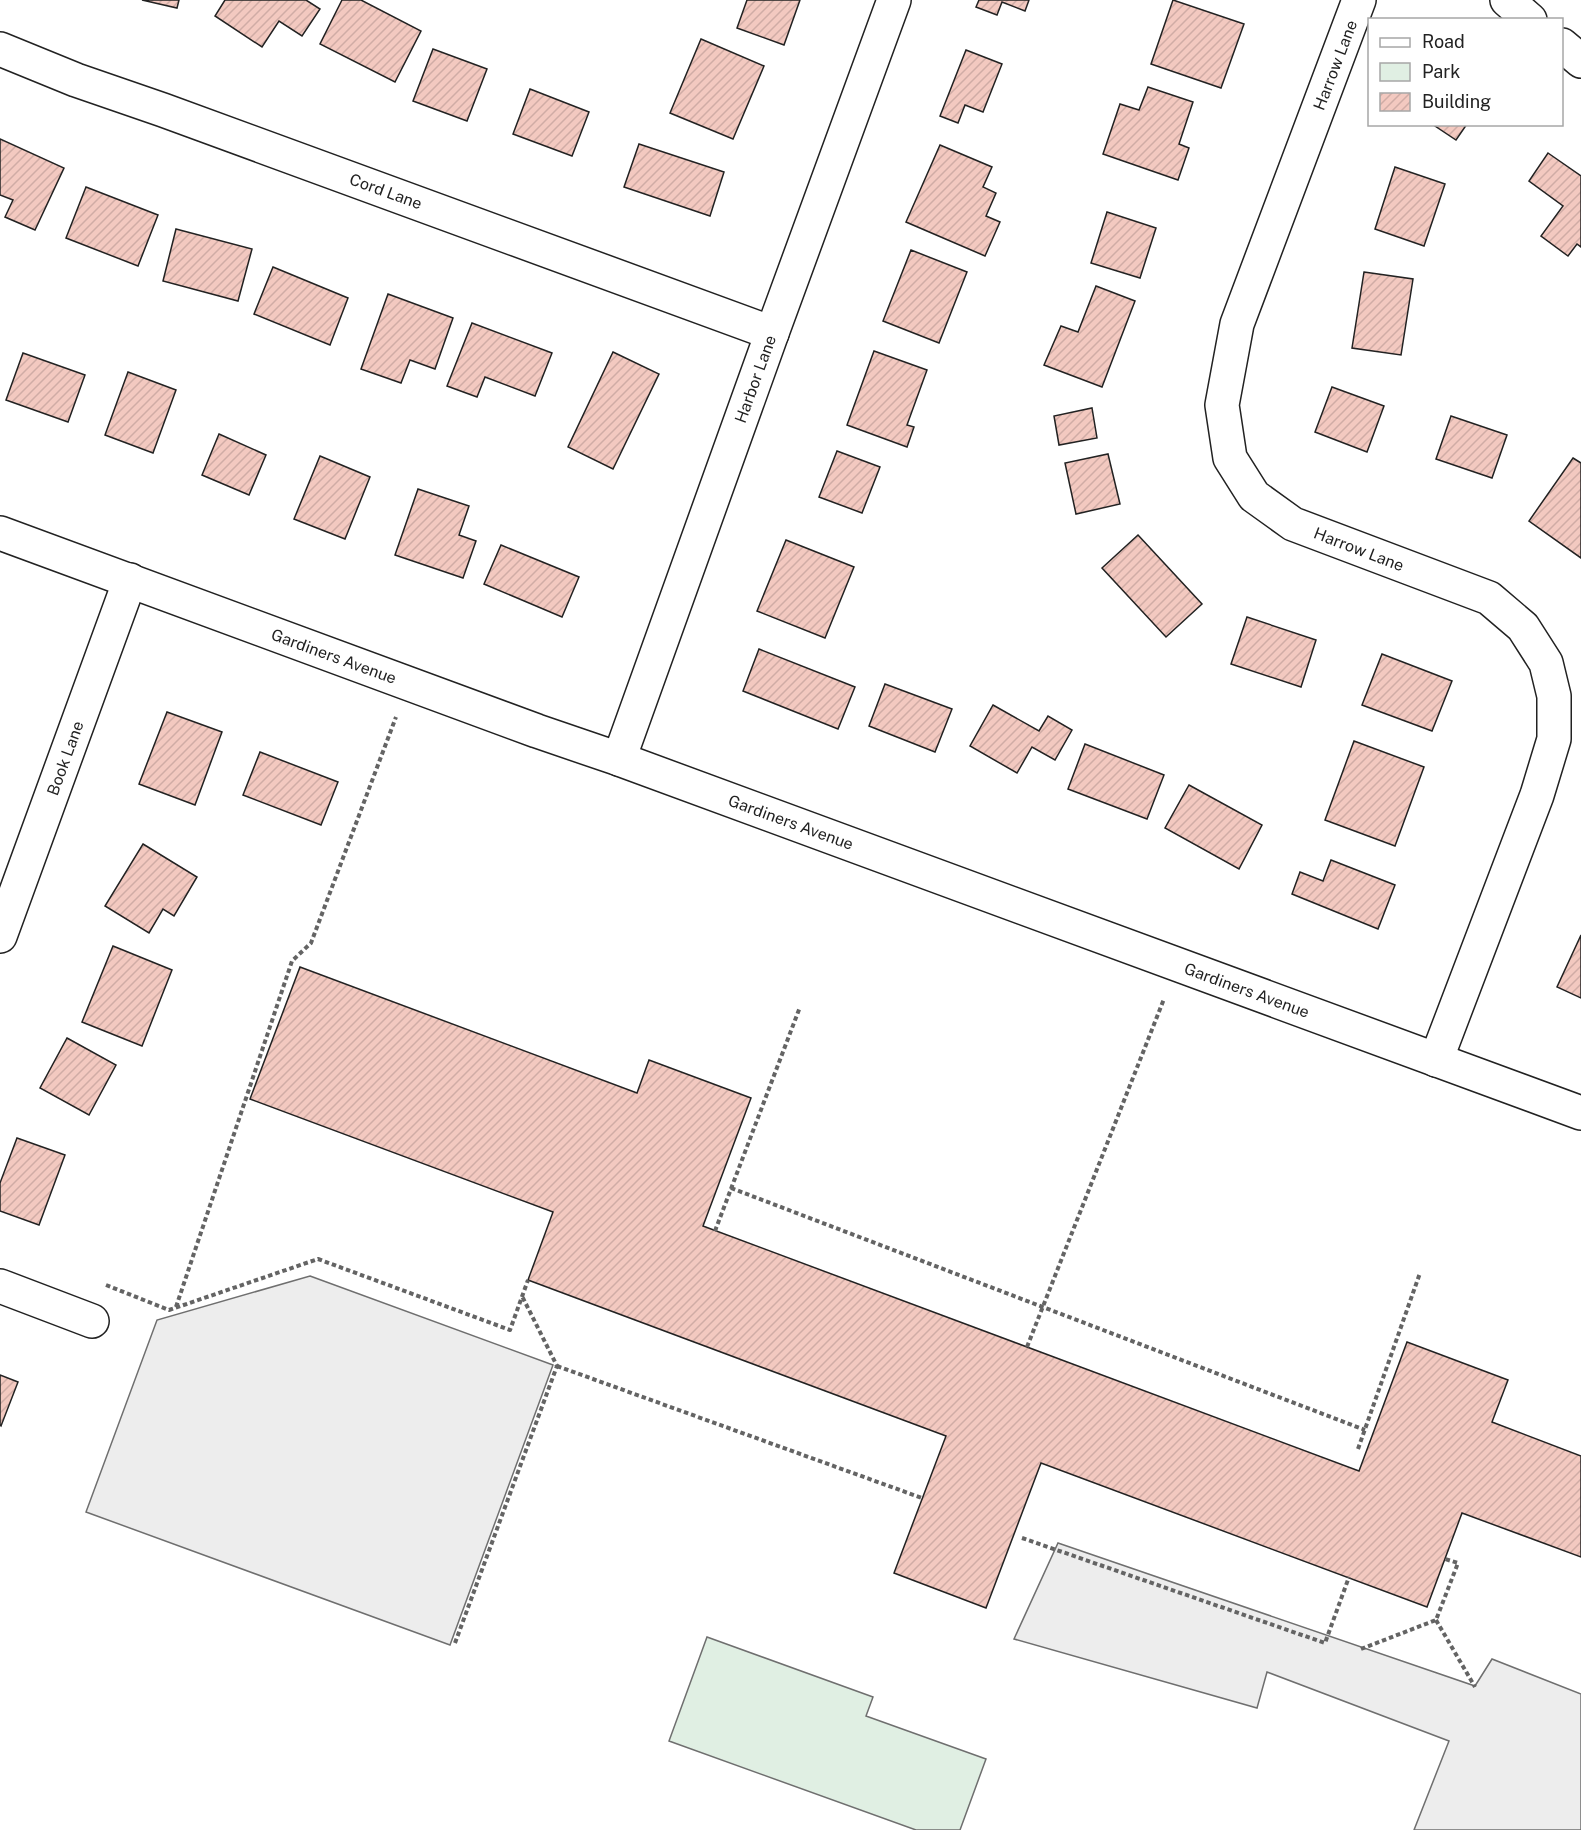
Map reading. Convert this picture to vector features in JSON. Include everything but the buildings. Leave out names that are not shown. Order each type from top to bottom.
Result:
[{"type":"street","name":"Harbor Lane","points":[[620,759],[894,0]]},
{"type":"street","name":"Harrow Lane","points":[[1359,0],[1237,324],[1222,405],[1230,458],[1254,496],[1293,524],[1489,598],[1523,627],[1546,663],[1554,696],[1554,739],[1537,795],[1436,1060]]},
{"type":"street","points":[[1507,0],[1528,18]]},
{"type":"street","points":[[1563,46],[1581,61]]},
{"type":"street","name":"Cord Lane","points":[[0,49],[76,80],[772,333]]},
{"type":"street","name":"Gardiners Avenue","points":[[0,532],[1581,1113]]},
{"type":"street","name":"Book Lane","points":[[0,936],[130,580]]},
{"type":"street","points":[[0,1286],[92,1321]]},
{"type":"path","points":[[176,1307],[292,961],[311,943],[409,683]]},
{"type":"path","points":[[1027,1347],[1178,965]]},
{"type":"path","points":[[715,1231],[800,1007]]},
{"type":"path","points":[[732,1188],[1365,1430]]},
{"type":"path","points":[[102,1283],[169,1310],[318,1259],[510,1330],[528,1280]]},
{"type":"path","points":[[1358,1449],[1420,1273]]},
{"type":"path","points":[[522,1296],[558,1366],[922,1498]]},
{"type":"path","points":[[455,1643],[558,1366]]},
{"type":"path","points":[[1022,1538],[1325,1643],[1349,1577]]},
{"type":"path","points":[[1361,1649],[1436,1620],[1458,1563],[1445,1558]]},
{"type":"path","points":[[1436,1620],[1475,1687]]},
{"type":"green space","points":[[707,1637],[873,1697],[866,1716],[986,1759],[960,1830],[916,1830],[669,1741]]},
{"type":"shaded area","points":[[310,1276],[553,1365],[450,1645],[86,1512],[157,1320]]},
{"type":"shaded area","points":[[1058,1543],[1475,1686],[1492,1659],[1581,1694],[1581,1830],[1414,1830],[1449,1741],[1267,1672],[1257,1708],[1014,1639]]}]
